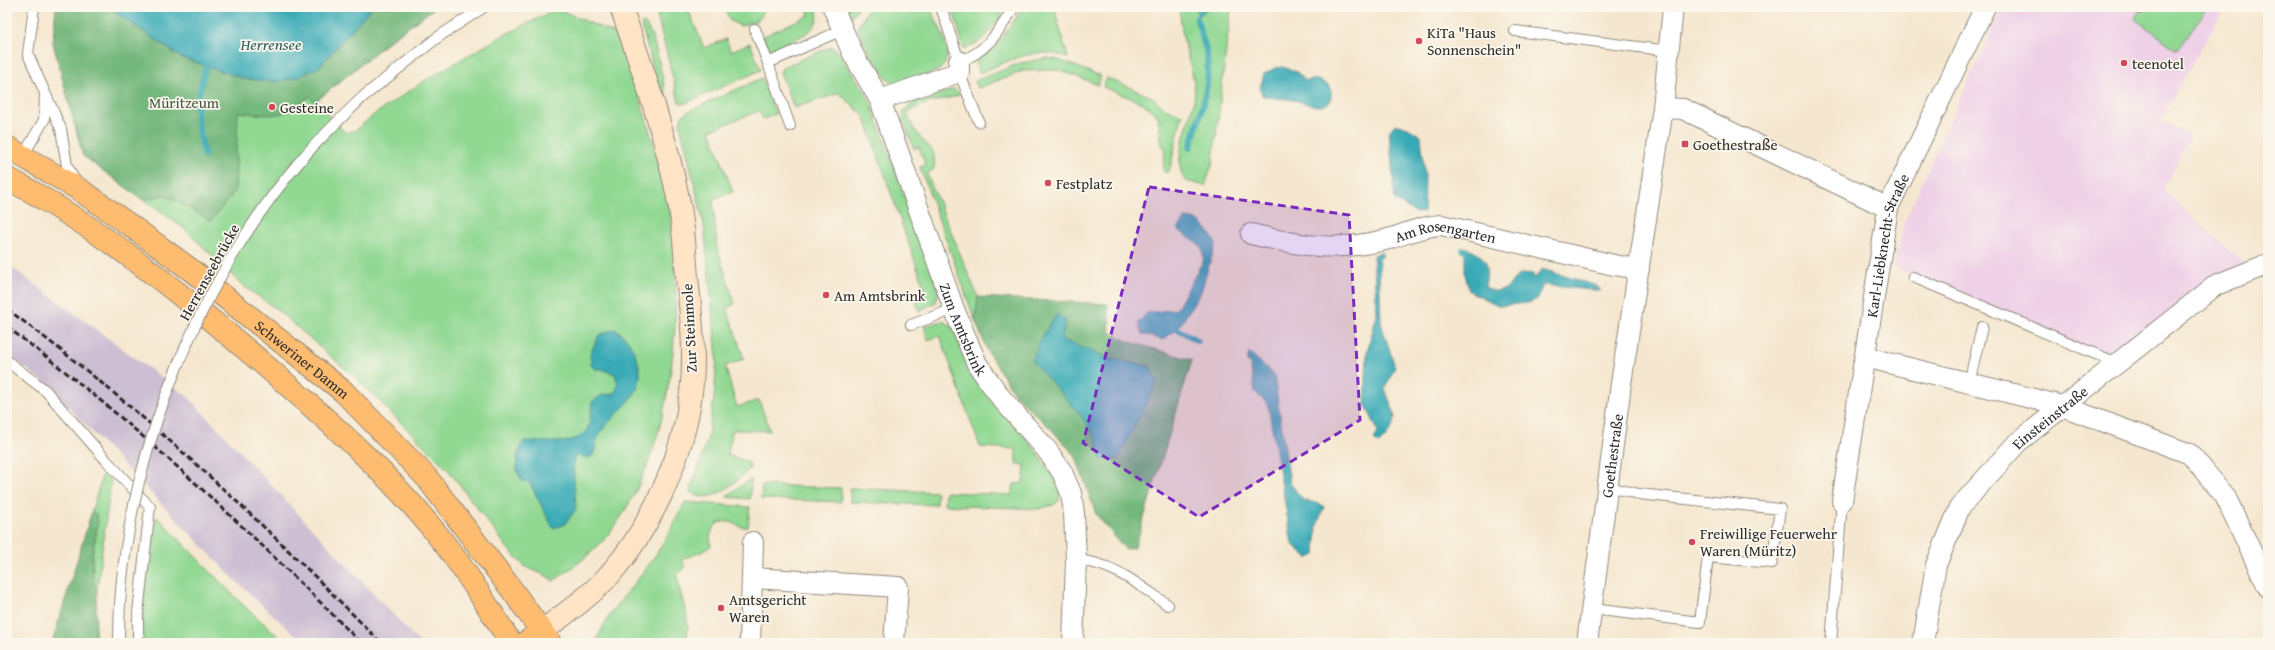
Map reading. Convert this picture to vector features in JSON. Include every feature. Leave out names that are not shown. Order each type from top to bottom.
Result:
[{"type":"main road","name":"Schweriner Damm","points":[[15,152],[80,190],[191,270],[344,392],[427,478],[546,637]]},
{"type":"main road","name":"Schweriner Damm","points":[[7,178],[61,209],[112,242],[182,294],[338,429],[398,489],[444,542],[511,643]]},
{"type":"main road","points":[[525,643],[546,637]]},
{"type":"street","name":"Zur Steinmole","points":[[546,637],[611,573],[650,516],[664,488],[679,445],[692,383],[693,335],[680,209],[658,117],[620,7]]},
{"type":"street","name":"Zum Amtsbrink","points":[[833,7],[853,54],[880,100],[954,309],[977,364],[986,378],[1047,450],[1062,472],[1071,493],[1074,513],[1076,560],[1073,643]]},
{"type":"street","name":"Goethestraße","points":[[1587,643],[1663,108],[1674,7]]},
{"type":"street","name":"Karl-Liebknecht-Straße","points":[[1842,501],[1888,208],[1985,7]]},
{"type":"street","points":[[880,100],[959,67]]},
{"type":"street","points":[[1663,108],[1682,109],[1888,208]]},
{"type":"street","name":"Am Rosengarten","points":[[1251,234],[1299,245],[1346,247],[1386,239],[1422,227],[1441,225],[1599,262],[1639,269]]},
{"type":"street","name":"Einsteinstraße","points":[[1923,643],[1936,565],[1960,507],[2017,443],[2216,285],[2268,264]]},
{"type":"street","points":[[1865,357],[2062,406],[2190,454],[2225,496],[2264,564],[2268,587]]},
{"type":"street","points":[[750,643],[753,542]]},
{"type":"street","points":[[752,578],[898,587],[894,643]]},
{"type":"lane","points":[[34,7],[28,54],[61,129],[67,166],[80,190]]},
{"type":"lane","name":"Herrenseebrücke","points":[[119,643],[122,574],[129,531],[152,434],[177,367],[194,328],[224,272],[267,204],[301,160],[364,96],[438,37],[484,7]]},
{"type":"lane","points":[[941,7],[959,67],[980,122]]},
{"type":"lane","points":[[959,67],[994,37],[1014,7]]},
{"type":"lane","points":[[755,29],[790,126]]},
{"type":"lane","points":[[768,63],[842,30]]},
{"type":"lane","points":[[1515,31],[1669,51]]},
{"type":"lane","points":[[15,152],[44,120],[45,93]]},
{"type":"lane","points":[[1913,277],[2117,363]]},
{"type":"lane","points":[[911,325],[954,309]]},
{"type":"lane","points":[[1968,383],[1982,327]]},
{"type":"lane","points":[[7,360],[19,368],[46,391],[106,460],[150,507],[138,613],[138,643]]},
{"type":"lane","points":[[1592,609],[1700,622],[1708,557],[1772,563],[1780,510],[1640,494],[1609,486]]},
{"type":"lane","points":[[1830,643],[1842,501]]},
{"type":"lane","points":[[1076,560],[1096,562],[1111,567],[1168,604]]},
{"type":"highlighted area","points":[[1149,187],[1349,215],[1360,420],[1199,517],[1083,443]]},
{"type":"shaded area","points":[[2002,7],[2225,7],[2160,120],[2190,136],[2163,190],[2252,271],[2117,363],[1913,277],[1894,265],[1904,223]]},
{"type":"shaded area","points":[[7,264],[188,397],[420,643],[304,643],[237,582],[44,382],[7,354]]},
{"type":"green space","points":[[56,7],[436,7],[394,37],[315,102],[346,133],[356,130],[375,114],[427,79],[504,35],[558,9],[618,35],[646,119],[666,190],[674,251],[676,292],[670,377],[662,419],[650,459],[633,496],[606,537],[577,564],[553,581],[547,576],[524,566],[510,551],[449,471],[359,381],[275,308],[241,284],[184,228],[83,156],[53,43]]},
{"type":"green space","name":"Müritzeum","points":[[56,7],[113,7],[115,12],[182,58],[245,79],[372,7],[436,7],[394,37],[315,102],[309,97],[291,109],[276,114],[268,115],[238,112],[235,191],[211,221],[165,195],[143,200],[83,156],[53,43]]},
{"type":"green space","points":[[655,7],[687,7],[704,48],[726,39],[731,51],[750,43],[761,70],[684,104],[679,102]]},
{"type":"green space","points":[[724,7],[763,7],[763,12],[757,20],[741,26],[730,21]]},
{"type":"green space","points":[[806,7],[816,7],[818,16],[816,23],[811,30],[787,43],[771,49],[767,48],[762,37],[809,15]]},
{"type":"green space","points":[[845,7],[859,7],[850,19]]},
{"type":"green space","points":[[869,7],[930,7],[945,40],[947,58],[944,65],[937,71],[904,83],[898,84],[888,80],[868,51],[857,29]]},
{"type":"green space","points":[[952,7],[1006,7],[984,38],[964,49]]},
{"type":"green space","points":[[1023,7],[1054,7],[1068,58],[1057,54],[1034,54],[1023,56],[979,73],[976,63],[978,59],[995,48]]},
{"type":"green space","points":[[1179,7],[1231,7],[1213,162],[1205,186],[1186,181],[1182,174],[1180,164],[1182,142],[1192,110],[1195,88],[1184,39]]},
{"type":"green space","points":[[2143,7],[2208,7],[2177,50],[2135,19]]},
{"type":"green space","points":[[644,23],[649,30],[662,72],[670,128],[641,24]]},
{"type":"green space","points":[[831,47],[836,49],[868,96],[939,291],[936,302],[919,311],[915,297],[926,293],[864,116],[839,93],[794,108],[780,72],[783,67]]},
{"type":"green space","points":[[1048,58],[1059,60],[1101,76],[1098,85],[1060,70],[1023,71],[978,88],[975,81],[1020,63]]},
{"type":"green space","points":[[762,78],[776,114],[763,119],[759,111],[710,130],[733,192],[713,199],[717,248],[735,304],[727,308],[744,359],[725,366],[737,407],[759,400],[770,431],[733,430],[727,455],[749,462],[750,469],[722,491],[706,497],[698,496],[690,492],[708,438],[714,398],[717,357],[704,225],[680,123],[682,116],[689,111]]},
{"type":"green space","points":[[1107,78],[1154,98],[1163,107],[1182,115],[1171,165],[1167,173],[1163,171],[1165,147],[1162,146],[1158,116],[1143,103],[1103,87]]},
{"type":"green space","points":[[954,89],[959,93],[959,95],[919,106],[907,114],[916,132],[933,152],[935,162],[934,169],[927,174],[978,297],[975,320],[920,167],[925,165],[919,147],[914,149],[903,118],[904,111],[914,102]]},
{"type":"green space","points":[[978,297],[1108,304],[1110,332],[1127,341],[1192,360],[1135,547],[1126,550],[1096,514],[1075,455],[1051,429],[1016,396],[988,352],[975,320]]},
{"type":"green space","points":[[943,321],[953,328],[973,376],[989,398],[1031,444],[1061,488],[1059,501],[1053,505],[1038,509],[944,505],[945,492],[1012,495],[1014,484],[1023,483],[1025,465],[1016,464],[1016,449],[980,447],[940,336],[928,340],[924,326]]},
{"type":"green space","points":[[104,470],[111,481],[97,589],[94,586],[92,556],[98,522],[96,515],[92,511]]},
{"type":"green space","points":[[751,480],[750,499],[727,497],[728,495]]},
{"type":"green space","points":[[762,485],[841,488],[841,502],[761,499]]},
{"type":"green space","points":[[850,488],[937,492],[936,505],[850,502]]},
{"type":"green space","points":[[685,502],[750,507],[748,527],[730,522],[720,523],[713,528],[711,532],[711,546],[704,551],[682,559],[685,568],[677,575],[687,616],[688,624],[686,643],[596,643],[600,632],[611,613],[657,553]]},
{"type":"green space","points":[[92,511],[96,514],[98,522],[92,556],[94,586],[97,589],[95,643],[52,643]]},
{"type":"green space","points":[[157,517],[244,606],[286,643],[143,643],[145,579],[150,546]]},
{"type":"water","name":"Herrensee","points":[[113,7],[372,7],[319,67],[298,77],[277,82],[245,79],[182,58],[115,12]]},
{"type":"water","points":[[1197,7],[1209,7],[1197,18]]},
{"type":"water","points":[[1283,67],[1297,72],[1305,81],[1319,80],[1325,83],[1331,88],[1331,101],[1322,106],[1317,106],[1262,95],[1260,88],[1264,74],[1275,68]]},
{"type":"water","points":[[1395,124],[1408,128],[1421,136],[1425,176],[1424,212],[1416,213],[1395,200],[1389,132]]},
{"type":"water","points":[[1185,218],[1200,222],[1207,229],[1216,243],[1201,292],[1181,324],[1164,340],[1142,334],[1138,323],[1147,313],[1177,309],[1204,259],[1201,246],[1177,229]]},
{"type":"water","points":[[1465,247],[1479,255],[1486,262],[1487,271],[1485,287],[1494,291],[1507,289],[1517,276],[1520,275],[1528,273],[1533,274],[1534,279],[1542,269],[1597,286],[1601,291],[1543,285],[1537,299],[1528,303],[1500,306],[1469,291],[1465,274]]},
{"type":"water","points":[[1381,252],[1383,256],[1379,259],[1381,323],[1395,367],[1385,389],[1395,418],[1391,429],[1379,444],[1374,440],[1378,431],[1365,404],[1367,352],[1377,314],[1373,255]]},
{"type":"water","points":[[1057,314],[1065,320],[1065,328],[1061,339],[1111,359],[1149,366],[1157,382],[1118,459],[1100,459],[1096,439],[1079,413],[1032,361],[1039,341]]},
{"type":"water","points":[[614,329],[625,336],[631,346],[640,368],[640,380],[636,391],[630,400],[605,427],[598,437],[593,455],[588,458],[578,455],[573,460],[576,509],[564,525],[553,528],[529,482],[522,481],[519,476],[517,471],[517,456],[524,441],[560,442],[577,438],[583,434],[588,427],[592,402],[602,395],[614,394],[618,385],[615,374],[601,369],[595,369],[591,365],[590,354],[599,335]]},
{"type":"water","points":[[1249,352],[1274,375],[1290,483],[1303,500],[1321,504],[1324,507],[1317,526],[1315,555],[1308,558],[1292,544],[1268,405],[1255,392],[1250,363],[1247,361]]},
{"type":"waterway","points":[[1190,148],[1206,92],[1208,69],[1204,42],[1197,18]]},
{"type":"waterway","points":[[204,155],[197,116],[199,94],[206,66]]},
{"type":"waterway","points":[[1176,328],[1198,341]]},
{"type":"railway","points":[[7,309],[106,386],[201,468],[292,554],[381,643]]},
{"type":"railway","points":[[7,327],[101,401],[190,478],[234,518],[361,643]]},
{"type":"place","name":"KiTa \"Haus Sonnenschein\"","points":[[1419,41]]},
{"type":"place","name":"teenotel","points":[[2124,63]]},
{"type":"place","name":"Gesteine","points":[[272,107]]},
{"type":"place","name":"Goethestraße","points":[[1685,144]]},
{"type":"place","name":"Festplatz","points":[[1048,183]]},
{"type":"place","name":"Am Amtsbrink","points":[[826,295]]},
{"type":"place","name":"Freiwillige Feuerwehr Waren (Müritz)","points":[[1692,542]]},
{"type":"place","name":"Amtsgericht Waren","points":[[721,608]]}]
